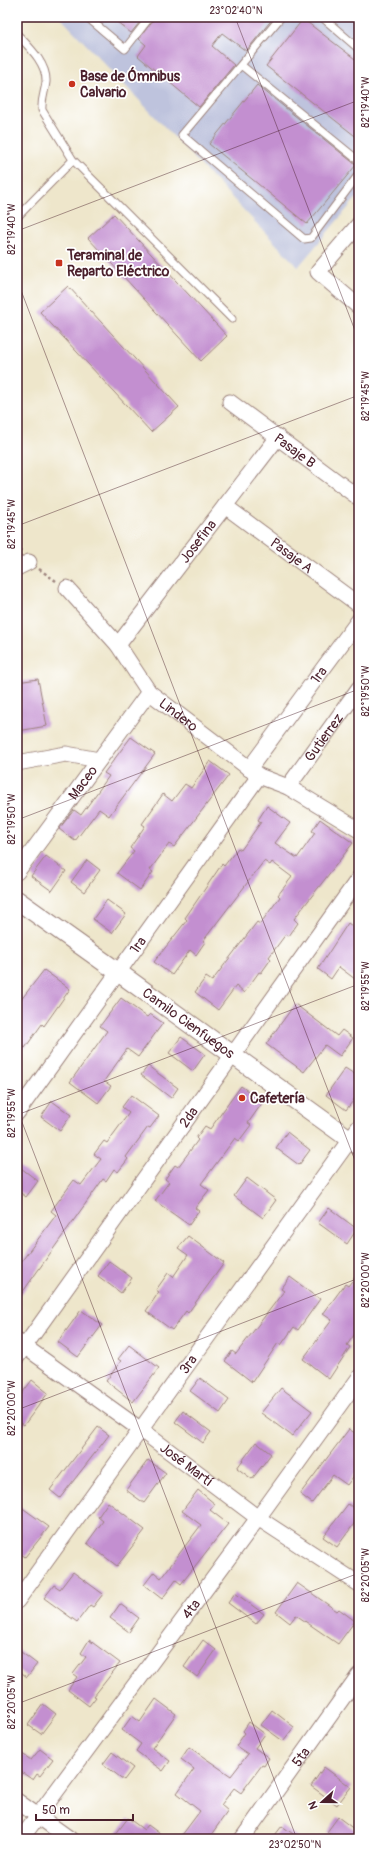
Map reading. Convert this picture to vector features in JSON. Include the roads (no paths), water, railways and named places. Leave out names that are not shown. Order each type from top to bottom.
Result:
[{"type":"street","points":[[359,224],[318,272],[359,307]]},
{"type":"street","name":"Pasaje B","points":[[230,402],[359,498]]},
{"type":"street","name":"Josefina","points":[[118,646],[278,437]]},
{"type":"street","name":"Pasaje A","points":[[225,506],[359,605]]},
{"type":"street","name":"Lindero","points":[[67,588],[118,646],[148,692],[254,773],[288,787],[358,827]]},
{"type":"street","name":"1ra","points":[[17,1113],[118,972],[359,620]]},
{"type":"street","name":"Gutierrez","points":[[288,787],[359,688]]},
{"type":"street","name":"Maceo","points":[[17,872],[148,692]]},
{"type":"street","points":[[17,763],[66,754],[99,760]]},
{"type":"street","name":"2da","points":[[19,1348],[359,878]]},
{"type":"street","name":"Camilo Cienfuegos","points":[[17,900],[232,1055],[356,1137]]},
{"type":"street","name":"3ra","points":[[17,1601],[356,1137]]},
{"type":"street","name":"José Martí","points":[[19,1348],[141,1430],[258,1518],[359,1584]]},
{"type":"street","name":"4ta","points":[[21,1839],[37,1815],[258,1518],[359,1378]]},
{"type":"street","name":"5ta","points":[[242,1839],[359,1675]]},
{"type":"street","points":[[17,1801],[70,1839]]},
{"type":"lane","points":[[87,17],[125,49],[150,17]]},
{"type":"lane","points":[[281,17],[182,135],[304,239],[311,238],[359,174]]},
{"type":"lane","points":[[322,17],[359,49]]},
{"type":"lane","points":[[17,34],[38,58],[43,68],[46,80],[41,102],[42,110],[74,160],[232,319]]},
{"type":"lane","points":[[241,65],[359,161]]},
{"type":"lane","points":[[17,217],[74,160]]},
{"type":"place","name":"Base de Ómnibus Calvario","points":[[72,84]]},
{"type":"place","name":"Teraminal de Reparto Eléctrico","points":[[59,263]]},
{"type":"place","name":"Cafetería","points":[[242,1098]]}]
